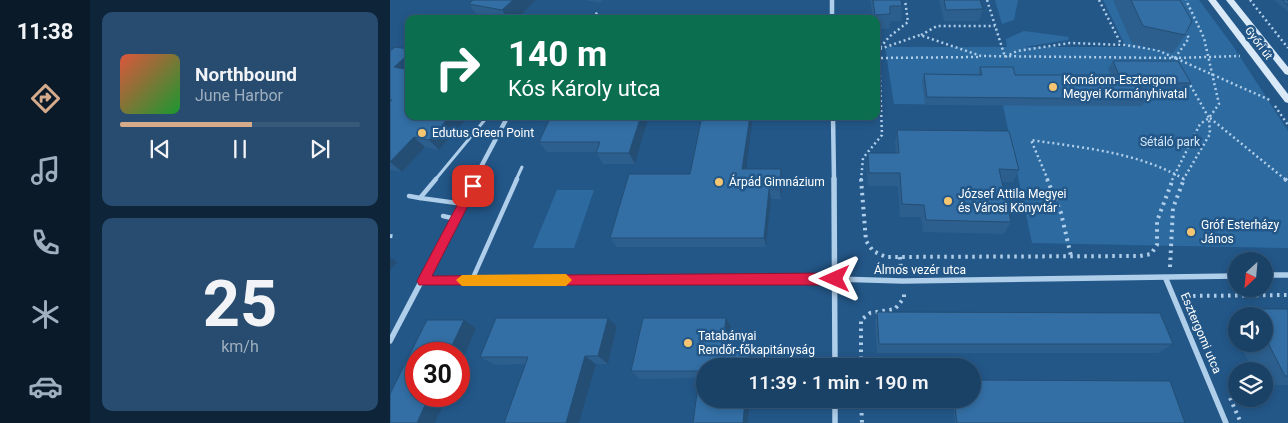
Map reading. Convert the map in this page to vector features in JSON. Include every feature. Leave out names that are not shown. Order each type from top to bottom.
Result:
[{"type":"street","points":[[832,0],[832,15]]},
{"type":"street","name":"Győri út","points":[[1212,0],[1288,100]]},
{"type":"street","name":"Győri út","points":[[1230,0],[1288,72]]},
{"type":"street","points":[[390,341],[464,204],[506,120]]},
{"type":"street","points":[[833,120],[835,358]]},
{"type":"street","points":[[1273,276],[1288,275]]},
{"type":"street","name":"Álmos vezér utca","points":[[423,281],[835,279],[903,281],[1166,279],[1228,276]]},
{"type":"street","name":"Esztergomi utca","points":[[1166,279],[1226,423]]},
{"type":"street","points":[[835,408],[835,423]]},
{"type":"lane","points":[[420,198],[485,120]]},
{"type":"lane","points":[[472,280],[522,167]]},
{"type":"lane","points":[[409,196],[464,204]]},
{"type":"lane","points":[[443,216],[456,219]]},
{"type":"path","points":[[880,48],[889,37],[908,22],[905,0]]},
{"type":"path","points":[[987,0],[1004,56]]},
{"type":"path","points":[[1098,0],[1120,44]]},
{"type":"path","points":[[880,96],[882,135],[863,158],[861,174],[864,234],[869,246],[886,257],[1140,256],[1152,254],[1157,245],[1157,221],[1176,173],[1194,140],[1200,124],[1209,118],[1219,104],[1199,20],[1186,0]]},
{"type":"path","points":[[1250,0],[1288,48]]},
{"type":"path","points":[[596,15],[598,10]]},
{"type":"path","points":[[880,49],[920,35],[937,26],[995,26]]},
{"type":"path","points":[[1175,58],[1189,38],[1184,30]]},
{"type":"path","points":[[920,35],[981,56]]},
{"type":"path","points":[[1004,56],[1017,51],[1070,43],[1120,44],[1157,50],[1272,100]]},
{"type":"path","points":[[880,58],[1135,56],[1175,58],[1240,56]]},
{"type":"path","points":[[1175,58],[1180,66]]},
{"type":"path","points":[[1185,75],[1209,118],[1288,182]]},
{"type":"path","points":[[1170,267],[1173,208],[1184,178],[1210,134],[1209,118]]},
{"type":"path","points":[[1070,256],[1062,213],[1031,140],[1131,157],[1176,173],[1184,178]]},
{"type":"path","points":[[390,236],[397,237]]},
{"type":"path","points":[[1185,295],[1288,295]]},
{"type":"path","points":[[860,358],[861,320],[870,313],[895,309],[904,298]]},
{"type":"path","points":[[861,408],[862,423]]},
{"type":"green space","points":[[995,0],[1018,0],[1014,20],[1002,24]]},
{"type":"green space","name":"Sétáló park","points":[[1103,0],[1199,0],[1233,46],[1288,131],[1288,248],[1032,243],[1003,105],[894,104],[885,47],[1007,47],[1006,39],[1024,31],[1069,37],[1068,40],[1024,47],[1126,47]]},
{"type":"green space","points":[[557,190],[594,190],[574,248],[533,248]]},
{"type":"building","points":[[473,0],[513,0],[502,10],[469,4]]},
{"type":"building","points":[[873,0],[901,0],[902,6],[890,6],[890,14],[875,15]]},
{"type":"building","points":[[944,0],[980,0],[983,9],[946,10]]},
{"type":"building","points":[[1131,0],[1180,0],[1192,21],[1185,35],[1143,26]]},
{"type":"building","points":[[395,47],[405,48],[405,57],[394,67],[405,69],[405,120],[446,120],[429,140],[414,137],[390,162],[390,102],[392,100],[390,100],[390,51]]},
{"type":"building","name":"Komárom-Esztergom Megyei Kormányhivatal","points":[[1113,61],[1178,61],[1191,83],[1139,83],[1147,99],[927,97],[924,74],[982,75],[980,67],[1013,67],[1015,75],[1119,75]]},
{"type":"building","points":[[549,120],[640,120],[629,153],[596,153],[600,142],[539,142]]},
{"type":"building","name":"Árpád Gimnázium","points":[[701,120],[749,120],[742,169],[781,169],[780,189],[769,189],[764,238],[610,238],[629,174],[690,174]]},
{"type":"building","name":"József Attila Megyei és Városi Könyvtár","points":[[897,130],[1009,131],[1019,170],[999,169],[1011,222],[926,220],[924,205],[902,204],[900,173],[869,173],[868,153],[899,153]]},
{"type":"building","points":[[1273,309],[1288,309],[1288,376],[1285,376],[1273,352]]},
{"type":"building","points":[[877,312],[1160,313],[1173,344],[879,344]]},
{"type":"building","points":[[496,318],[608,318],[598,356],[585,356],[566,423],[504,423],[528,357],[480,357]]},
{"type":"building","points":[[643,318],[726,318],[722,350],[750,350],[749,358],[696,358],[696,371],[631,371]]},
{"type":"building","points":[[427,320],[464,320],[454,342],[416,342]]},
{"type":"building","points":[[405,364],[405,407],[424,407],[417,423],[390,423],[390,394]]},
{"type":"building","points":[[981,380],[1170,381],[1185,423],[957,423],[955,408],[981,408]]},
{"type":"building","points":[[696,401],[696,408],[744,408],[743,423],[693,423]]},
{"type":"slow traffic","points":[[462,280],[566,280]]},
{"type":"place","name":"Komárom-Esztergom Megyei Kormányhivatal","points":[[1053,87]]},
{"type":"place","name":"Edutus Green Point","points":[[422,133]]},
{"type":"place","name":"Árpád Gimnázium","points":[[719,182]]},
{"type":"place","name":"József Attila Megyei és Városi Könyvtár","points":[[948,201]]},
{"type":"place","name":"Gróf Esterházy János","points":[[1191,232]]},
{"type":"place","name":"Tatabányai Rendőr-főkapitányság","points":[[688,343]]},
{"type":"route","points":[[473,186],[423,281],[835,279]]}]
